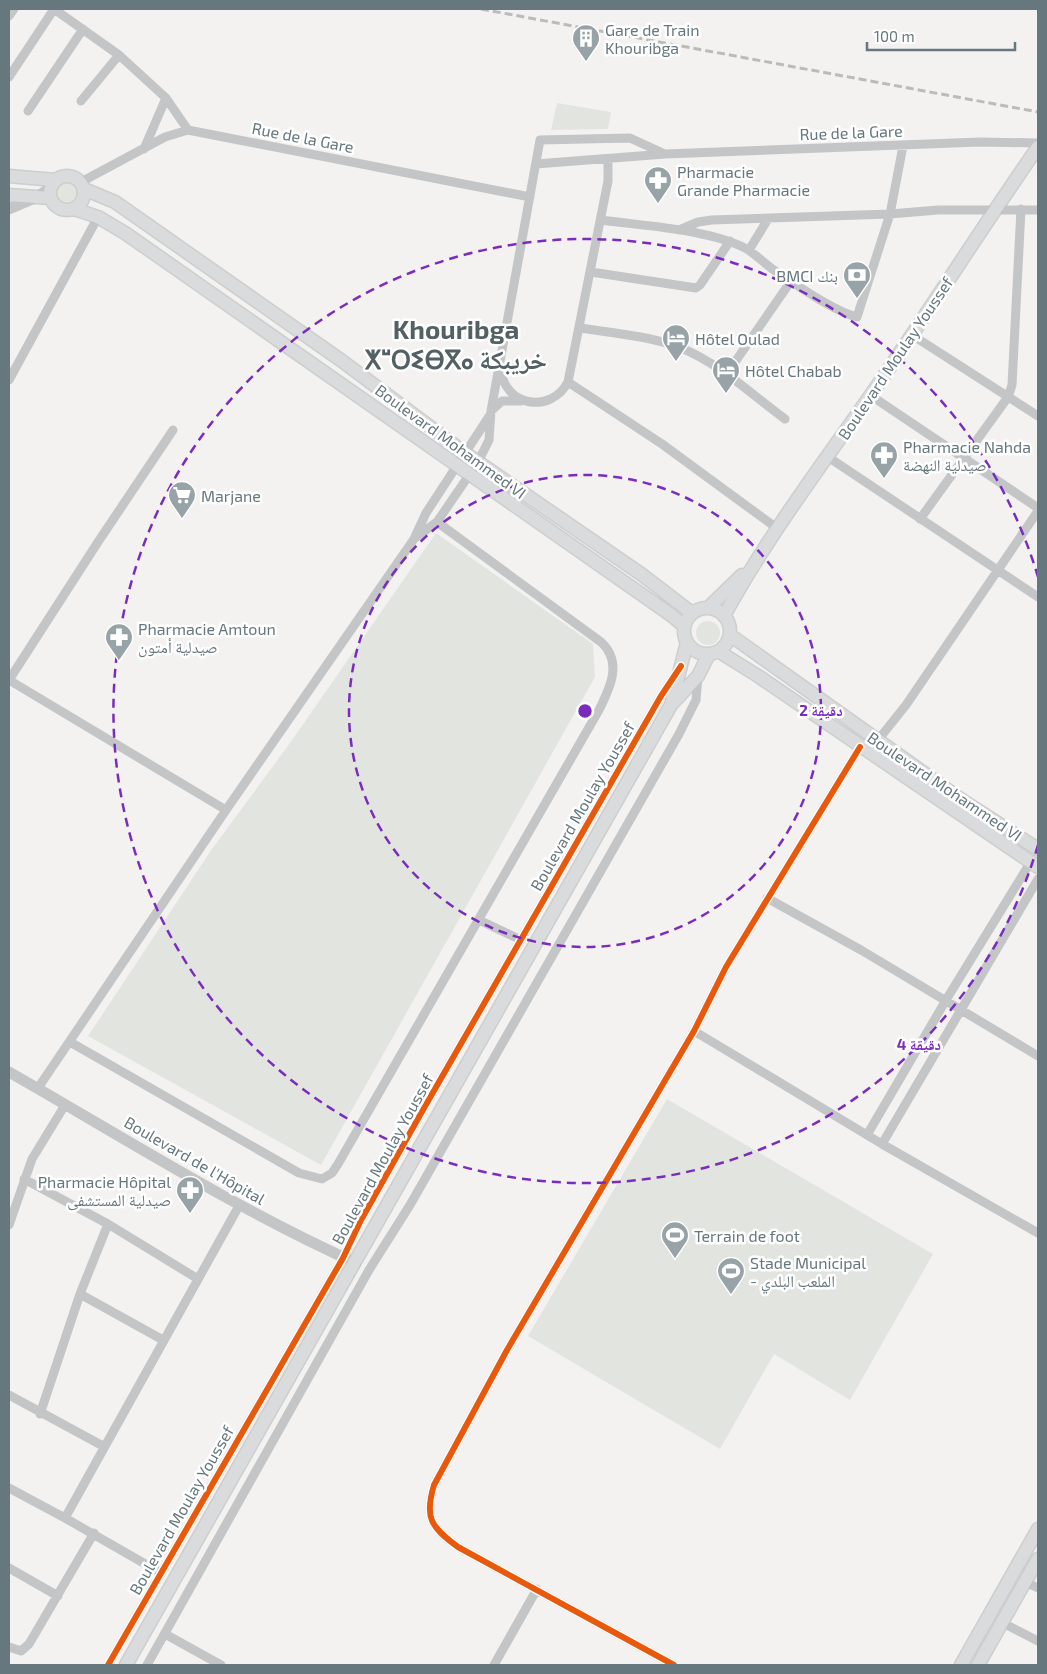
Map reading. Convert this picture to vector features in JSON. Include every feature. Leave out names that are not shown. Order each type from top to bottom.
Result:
[{"type":"main road","name":"Boulevard Moulay Youssef","points":[[724,616],[750,568],[912,335],[994,209],[1038,147]]},
{"type":"main road","points":[[9,196],[37,197],[52,189],[68,175],[82,185],[83,198],[74,209],[60,208],[52,189]]},
{"type":"main road","points":[[9,176],[52,189]]},
{"type":"main road","name":"Boulevard Mohammed VI","points":[[82,185],[116,202],[334,356],[465,453],[641,574],[692,613]]},
{"type":"main road","name":"Boulevard Mohammed VI","points":[[74,209],[98,217],[125,233],[330,375],[457,467],[671,614],[684,626]]},
{"type":"main road","name":"Boulevard Moulay Youssef","points":[[708,608],[750,568]]},
{"type":"main road","points":[[708,608],[724,616],[730,628],[730,635],[726,644],[713,653],[698,652],[687,642],[684,626],[692,613],[708,608]]},
{"type":"main road","name":"Boulevard Mohammed VI","points":[[730,635],[962,800],[1038,849]]},
{"type":"main road","name":"Boulevard Moulay Youssef","points":[[671,705],[687,642]]},
{"type":"main road","name":"Boulevard Moulay Youssef","points":[[126,1665],[356,1264],[671,705],[698,676],[713,653]]},
{"type":"main road","name":"Boulevard Mohammed VI","points":[[713,653],[758,676],[1034,865]]},
{"type":"main road","points":[[961,1665],[1038,1529]]},
{"type":"main road","points":[[978,1665],[1038,1560]]},
{"type":"street","points":[[9,16],[14,9]]},
{"type":"street","points":[[9,77],[54,9],[119,55],[166,98],[188,130]]},
{"type":"street","points":[[28,111],[83,29]]},
{"type":"street","points":[[81,100],[119,55]]},
{"type":"street","points":[[144,149],[166,98]]},
{"type":"street","name":"Rue de la Gare","points":[[82,185],[165,137],[188,130],[530,197]]},
{"type":"street","points":[[414,539],[436,522],[478,462],[489,440],[490,413],[540,140],[630,138],[665,154]]},
{"type":"street","name":"Rue de la Gare","points":[[536,164],[665,154],[980,142],[1038,143]]},
{"type":"street","points":[[601,220],[679,230],[730,241],[748,250],[828,303],[857,317],[890,214],[903,146]]},
{"type":"street","points":[[38,1088],[226,810],[414,539],[426,513],[490,413],[502,401],[523,401],[535,404],[551,400],[560,394],[568,382],[608,182],[608,159]]},
{"type":"street","points":[[9,209],[37,197]]},
{"type":"street","points":[[920,519],[1008,397],[1012,385],[1021,209]]},
{"type":"street","points":[[679,230],[698,222],[712,220],[890,214],[938,210],[1038,210]]},
{"type":"street","points":[[9,380],[98,217]]},
{"type":"street","points":[[748,250],[768,219]]},
{"type":"street","points":[[591,272],[696,288],[730,241]]},
{"type":"street","points":[[726,375],[791,280]]},
{"type":"street","points":[[580,328],[648,339],[680,348],[709,362],[785,419]]},
{"type":"street","points":[[912,335],[1038,416]]},
{"type":"street","points":[[500,362],[505,386],[513,395],[523,401]]},
{"type":"street","points":[[568,382],[662,444],[778,529]]},
{"type":"street","points":[[870,395],[1038,509],[906,705],[878,740]]},
{"type":"street","points":[[173,430],[9,680],[226,810]]},
{"type":"street","points":[[828,457],[1038,597]]},
{"type":"street","points":[[70,1042],[299,1173],[322,1180],[332,1173],[479,920],[609,690],[612,661],[607,648],[601,642],[436,522]]},
{"type":"street","name":"Boulevard Moulay Youssef","points":[[108,1665],[343,1258],[361,1220],[520,940],[660,696],[681,666]]},
{"type":"street","name":"Boulevard Moulay Youssef","points":[[147,1665],[369,1270],[410,1205],[679,734],[696,700],[698,676]]},
{"type":"street","points":[[674,1665],[458,1547],[439,1532],[432,1522],[429,1501],[434,1485],[507,1350],[694,1031],[726,967],[860,747]]},
{"type":"street","points":[[867,1135],[946,1000],[1034,865]]},
{"type":"street","points":[[882,1144],[960,1008],[1038,879]]},
{"type":"street","points":[[767,898],[960,1008],[1038,1056]]},
{"type":"street","points":[[479,920],[520,940]]},
{"type":"street","points":[[694,1031],[882,1144],[1038,1233]]},
{"type":"street","points":[[912,1058],[926,1067]]},
{"type":"street","name":"Boulevard de l'Hôpital","points":[[9,1072],[240,1204],[369,1270]]},
{"type":"street","points":[[9,1225],[32,1159],[65,1105]]},
{"type":"street","points":[[24,1179],[108,1224],[198,1279]]},
{"type":"street","points":[[65,1518],[103,1446],[240,1204]]},
{"type":"street","points":[[40,1414],[80,1294],[108,1224]]},
{"type":"street","points":[[80,1294],[163,1340]]},
{"type":"street","points":[[9,1395],[40,1414],[103,1446]]},
{"type":"street","points":[[9,1488],[94,1533],[161,1573]]},
{"type":"street","points":[[9,1647],[22,1651],[26,1648],[94,1533]]},
{"type":"street","points":[[9,1568],[58,1596]]},
{"type":"street","points":[[1025,1582],[1038,1588]]},
{"type":"street","points":[[494,1665],[537,1589]]},
{"type":"street","points":[[1001,1622],[1038,1641]]},
{"type":"street","points":[[165,1634],[221,1665]]},
{"type":"shaded area","points":[[557,103],[611,112],[608,129],[551,130]]},
{"type":"shaded area","points":[[67,182],[75,185],[78,193],[75,201],[67,204],[59,201],[56,193],[59,185]]},
{"type":"shaded area","points":[[436,533],[593,644],[595,677],[321,1165],[88,1036],[212,849],[290,743]]},
{"type":"shaded area","points":[[708,621],[717,624],[720,633],[717,642],[708,645],[699,642],[696,633],[699,624]]},
{"type":"shaded area","name":"Stade Municipal - الملعب البلدي","points":[[667,1099],[933,1254],[850,1400],[774,1354],[720,1449],[528,1336]]},
{"type":"railway","points":[[481,9],[1038,112]]},
{"type":"cycle path","points":[[108,1665],[343,1258],[361,1220],[424,1108],[661,696],[681,666]]},
{"type":"cycle path","points":[[674,1665],[458,1547],[441,1534],[432,1521],[430,1514],[431,1496],[434,1485],[507,1350],[694,1031],[726,967],[860,747]]},
{"type":"place","name":"Gare de Train Khouribga","points":[[586,62]]},
{"type":"place","name":"Pharmacie Grande Pharmacie","points":[[658,204]]},
{"type":"place","name":"BMCI بنك","points":[[857,299]]},
{"type":"place","name":"Hôtel Oulad","points":[[676,362]]},
{"type":"place","name":"Hôtel Chabab","points":[[726,394]]},
{"type":"place","name":"Pharmacie Nahda صيدلية النهضة","points":[[884,479]]},
{"type":"place","name":"Marjane","points":[[182,519]]},
{"type":"place","name":"Pharmacie Amtoun صيدلية أمتون","points":[[119,661]]},
{"type":"place","name":"Pharmacie Hôpital صيدلية المستشفى","points":[[190,1214]]},
{"type":"place","name":"Terrain de foot","points":[[675,1259]]},
{"type":"place","name":"Stade Municipal - الملعب البلدي","points":[[731,1295]]},
{"type":"district","name":"Khouribga ⵅⵯⵔⵉⴱⴳⴰ خريبكة","points":[[456,342]]}]
